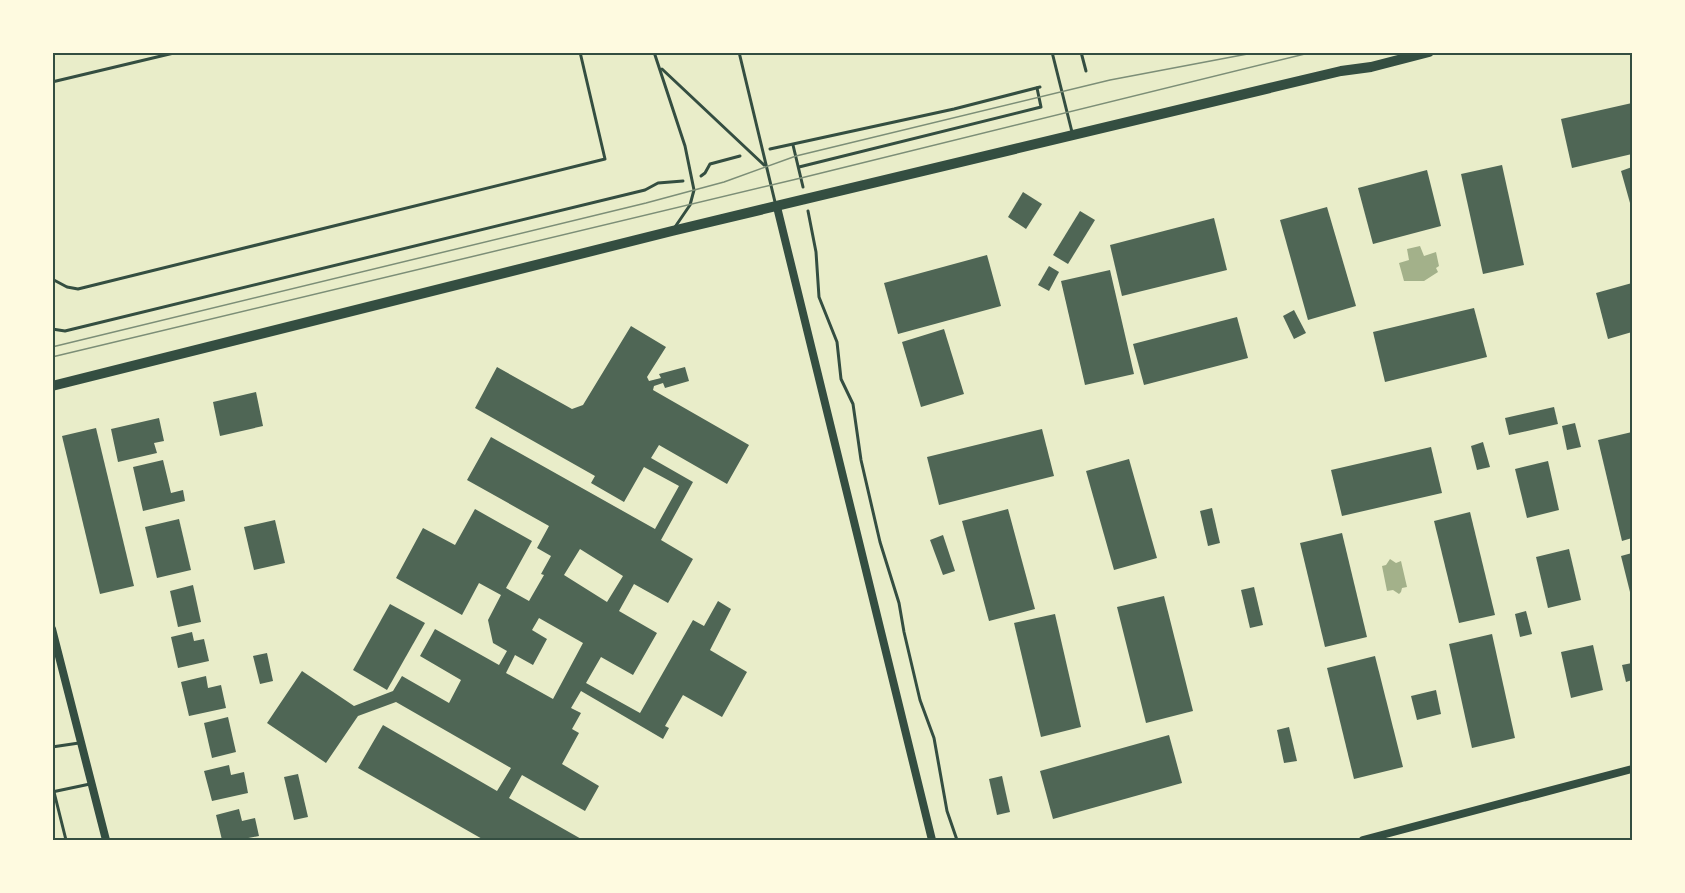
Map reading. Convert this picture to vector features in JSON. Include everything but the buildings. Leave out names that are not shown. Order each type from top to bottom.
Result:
[{"type":"main road","points":[[52,386],[672,231],[1429,52]]},
{"type":"street","points":[[777,207],[932,840]]},
{"type":"street","points":[[52,628],[106,840]]},
{"type":"street","points":[[1363,840],[1632,769]]},
{"type":"lane","points":[[52,82],[178,52]]},
{"type":"lane","points":[[52,279],[67,287],[78,289],[605,159],[580,52]]},
{"type":"lane","points":[[654,52],[685,146],[694,190],[690,205],[672,231]]},
{"type":"lane","points":[[739,52],[765,166],[777,207]]},
{"type":"lane","points":[[1052,52],[1073,136]]},
{"type":"lane","points":[[660,67],[765,166]]},
{"type":"lane","points":[[52,747],[81,742]]},
{"type":"lane","points":[[66,840],[53,792],[92,783]]},
{"type":"path","points":[[1081,52],[1086,71]]},
{"type":"path","points":[[778,148],[932,114],[1039,87],[1041,107],[799,167]]},
{"type":"path","points":[[700,177],[710,164],[743,155]]},
{"type":"path","points":[[52,329],[65,331],[645,190],[658,183],[682,182]]},
{"type":"path","points":[[812,232],[816,252],[819,297],[837,342],[841,379],[853,404],[861,460],[880,542],[899,603],[920,700],[934,738],[947,811],[957,840]]},
{"type":"shaded area","points":[[1420,246],[1424,256],[1436,252],[1438,272],[1424,281],[1404,281],[1399,263],[1409,260],[1407,249]]},
{"type":"shaded area","points":[[1390,559],[1396,563],[1401,561],[1407,587],[1402,588],[1399,594],[1393,590],[1387,591],[1382,566],[1386,565]]},
{"type":"tram line","points":[[52,347],[646,203],[724,182],[796,156],[1110,80],[1258,52]]},
{"type":"tram line","points":[[52,357],[801,178],[1313,52]]}]
